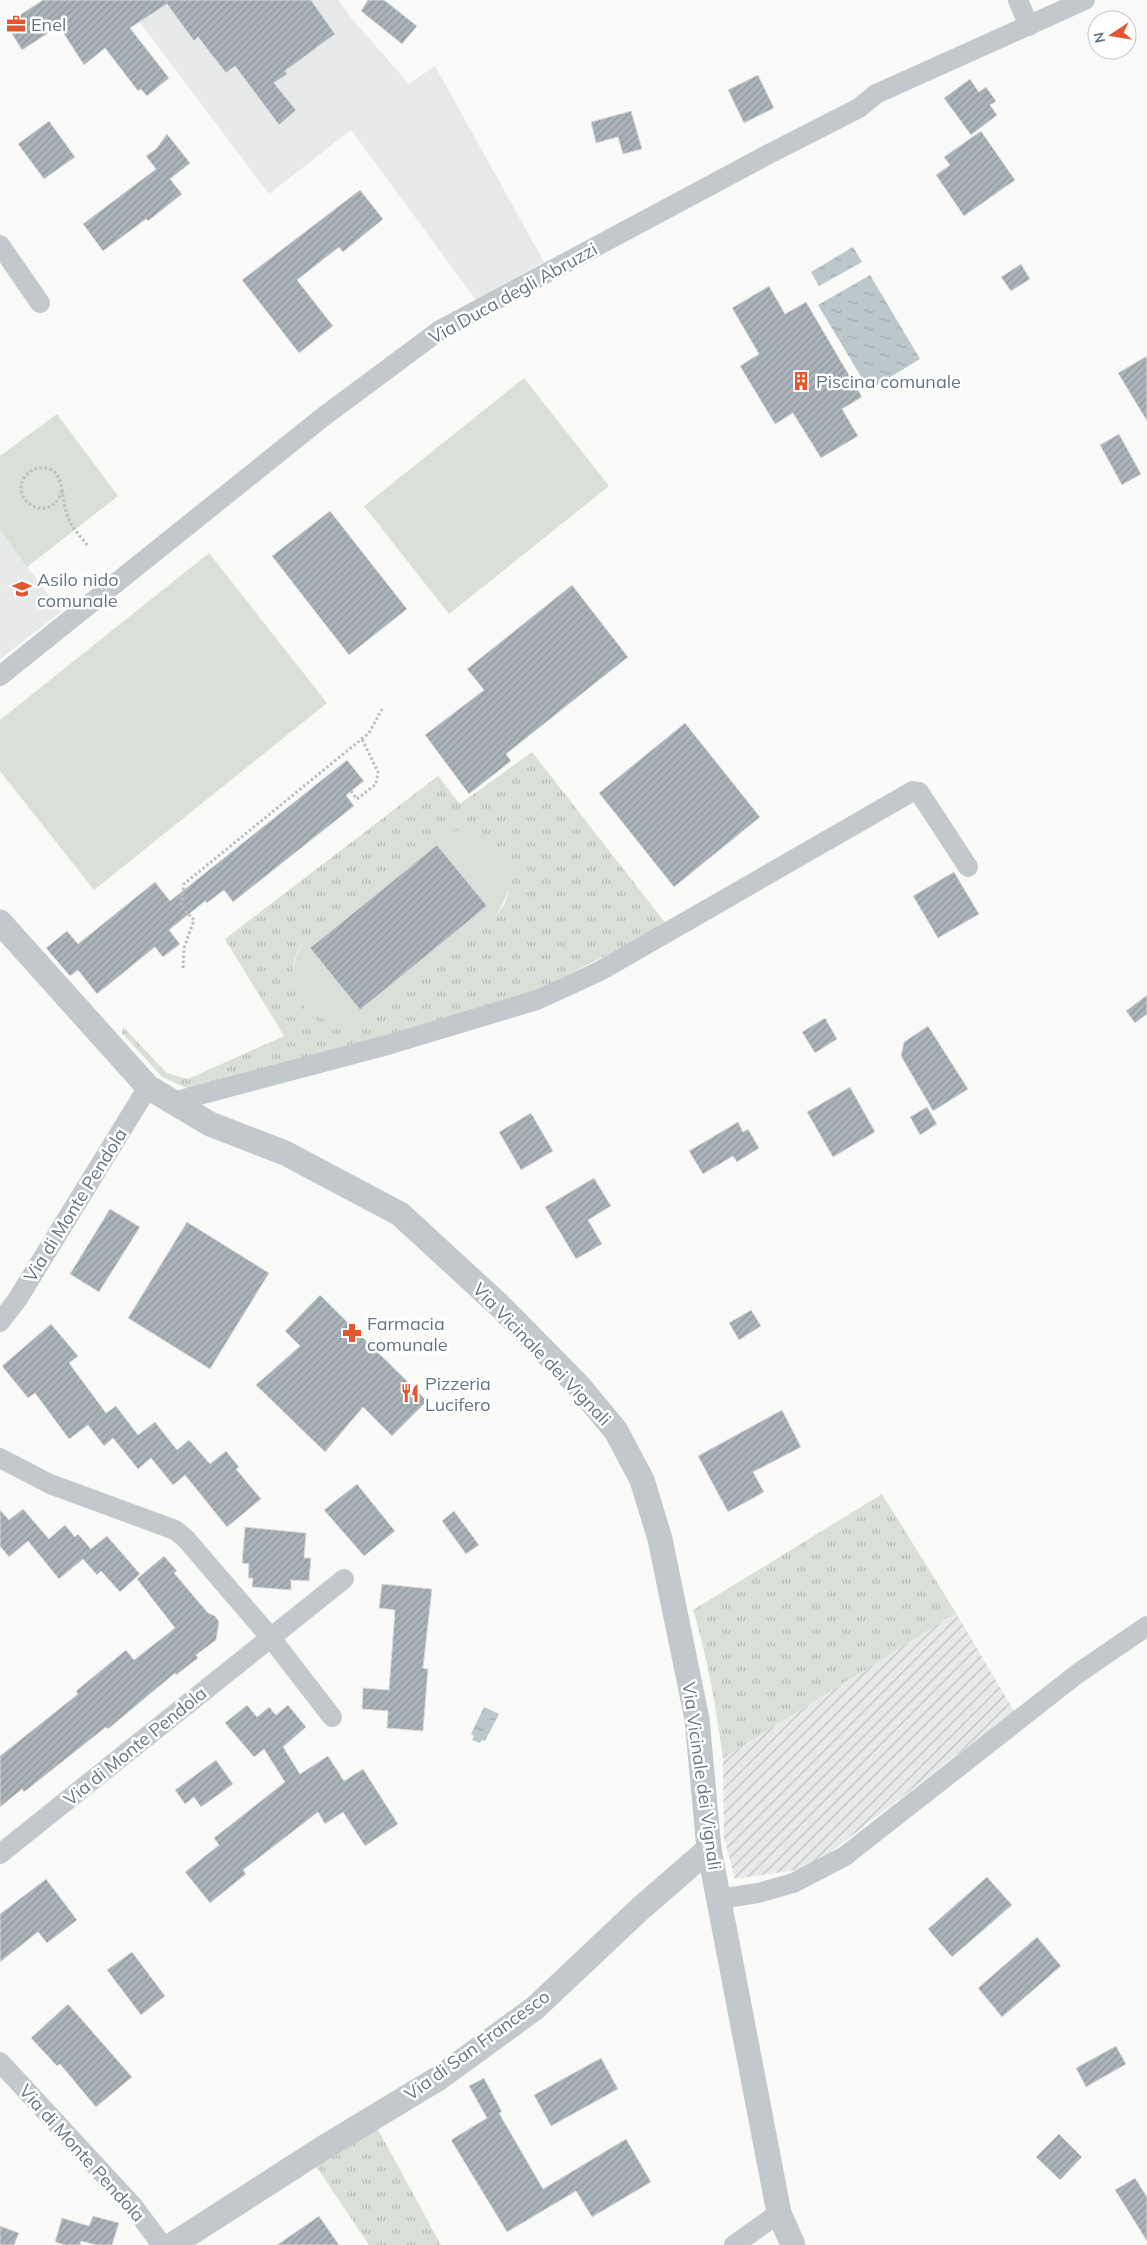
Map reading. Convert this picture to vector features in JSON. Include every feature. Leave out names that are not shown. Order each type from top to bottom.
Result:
[{"type":"street","points":[[1018,0],[1029,26]]},
{"type":"street","name":"Via Duca degli Abruzzi","points":[[0,676],[308,429],[440,330],[765,156],[859,108],[876,94],[1085,0]]},
{"type":"street","points":[[0,245],[40,303]]},
{"type":"street","points":[[173,1102],[390,1044],[537,1000],[600,971],[913,791],[919,792],[968,867]]},
{"type":"street","name":"Via Vicinale dei Vignali","points":[[0,922],[148,1087],[210,1124],[286,1153],[400,1214],[511,1317],[578,1385],[616,1431],[642,1480],[660,1539],[697,1719],[709,1849],[779,2213],[794,2245]]},
{"type":"street","name":"Via di Monte Pendola","points":[[0,1322],[17,1300],[148,1087]]},
{"type":"street","points":[[0,1458],[50,1484],[175,1530],[186,1539],[271,1638],[332,1717]]},
{"type":"street","name":"Via di Monte Pendola","points":[[0,1854],[344,1579]]},
{"type":"street","points":[[719,1899],[758,1893],[793,1883],[845,1856],[1049,1696],[1128,1637],[1147,1626]]},
{"type":"street","name":"Via di San Francesco","points":[[172,2245],[323,2148],[438,2078],[535,2008],[640,1909],[709,1849]]},
{"type":"street","name":"Via di Monte Pendola","points":[[0,2062],[133,2206],[162,2245]]},
{"type":"street","points":[[734,2245],[779,2213]]},
{"type":"path","points":[[62,491],[56,503],[51,507],[38,508],[32,506],[23,496],[22,482],[30,471],[43,468],[55,473],[62,484],[68,517],[88,546]]},
{"type":"path","points":[[183,968],[184,948],[194,920],[181,906],[184,884],[369,733],[382,709]]},
{"type":"path","points":[[351,791],[357,799],[376,784],[378,772],[362,739]]},
{"type":"shaded area","points":[[123,0],[338,0],[409,84],[435,66],[544,262],[476,300],[351,130],[269,194]]},
{"type":"shaded area","name":"Asilo nido comunale","points":[[0,530],[61,612],[0,659]]},
{"type":"shaded area","points":[[956,1613],[1014,1711],[828,1854],[797,1870],[735,1879],[724,1838],[723,1758]]},
{"type":"green space","points":[[524,378],[609,486],[449,614],[364,506]]},
{"type":"green space","points":[[57,414],[118,496],[27,567],[0,530],[0,456]]},
{"type":"green space","points":[[209,553],[327,703],[94,890],[0,771],[0,720]]},
{"type":"green space","points":[[532,752],[667,925],[523,997],[193,1091],[162,1077],[122,1033],[123,1027],[167,1073],[188,1079],[284,1036],[225,939],[438,776],[460,804]],"holes":[[[509,891],[504,905],[494,917],[295,989],[294,961],[299,949],[308,936]]]},
{"type":"green space","points":[[471,829],[495,847],[503,856],[508,867],[508,890],[503,903],[494,917],[367,1018],[346,1022],[328,1021],[313,1014],[302,1003],[295,989],[293,972],[297,954],[308,936],[437,835],[451,831]]},
{"type":"green space","points":[[882,1494],[956,1613],[723,1758],[711,1683],[693,1610]]},
{"type":"green space","points":[[376,2126],[441,2245],[369,2245],[314,2163]]},
{"type":"water","points":[[853,247],[862,262],[819,286],[811,272]]},
{"type":"water","points":[[870,275],[920,359],[869,390],[818,305]]},
{"type":"water","points":[[484,1707],[499,1714],[485,1741],[482,1740],[480,1743],[472,1740],[474,1736],[471,1734]]},
{"type":"building","points":[[43,0],[311,0],[335,34],[285,71],[287,74],[274,83],[296,110],[279,125],[235,66],[226,73],[198,37],[194,41],[167,4],[130,28],[169,78],[147,96],[141,89],[138,91],[105,48],[84,65],[59,26],[22,50],[6,24]]},
{"type":"building","points":[[368,0],[384,0],[417,26],[402,44],[361,11]]},
{"type":"building","points":[[758,75],[774,108],[744,123],[728,90]]},
{"type":"building","points":[[970,79],[979,92],[986,87],[996,101],[990,105],[997,115],[971,135],[944,98]]},
{"type":"building","points":[[631,111],[642,149],[623,154],[618,137],[596,143],[591,122]]},
{"type":"building","points":[[49,121],[75,157],[44,179],[18,144]]},
{"type":"building","points":[[981,131],[1015,180],[964,216],[936,175],[950,165],[944,157]]},
{"type":"building","points":[[167,134],[190,163],[170,179],[182,194],[148,221],[146,219],[103,251],[83,224],[156,169],[146,156],[156,149]]},
{"type":"building","points":[[360,190],[383,219],[343,252],[339,247],[297,280],[333,326],[299,353],[242,280]]},
{"type":"building","points":[[1021,264],[1030,279],[1011,291],[1001,277]]},
{"type":"building","name":"Piscina comunale","points":[[769,286],[785,314],[806,302],[862,397],[842,409],[858,436],[821,458],[793,413],[775,424],[740,366],[759,354],[732,308]]},
{"type":"building","points":[[1147,356],[1147,421],[1118,373]]},
{"type":"building","points":[[1119,434],[1141,474],[1122,485],[1100,445]]},
{"type":"building","points":[[330,511],[407,609],[349,655],[272,556]]},
{"type":"building","points":[[572,585],[628,657],[506,754],[511,761],[469,794],[425,735],[484,690],[467,669]]},
{"type":"building","points":[[685,723],[760,817],[674,887],[599,793]]},
{"type":"building","points":[[347,760],[364,781],[346,795],[354,806],[233,902],[224,890],[207,903],[205,901],[169,930],[180,944],[163,957],[155,947],[97,994],[78,970],[70,976],[46,948],[67,931],[78,944],[155,882],[170,901]]},
{"type":"building","points":[[437,845],[487,906],[360,1010],[310,948]]},
{"type":"building","points":[[954,872],[979,914],[938,938],[913,896]]},
{"type":"building","points":[[1147,995],[1147,1014],[1135,1023],[1126,1011]]},
{"type":"building","points":[[825,1018],[837,1039],[815,1053],[802,1032]]},
{"type":"building","points":[[928,1026],[968,1089],[933,1111],[901,1056],[904,1042]]},
{"type":"building","points":[[850,1087],[875,1132],[833,1157],[807,1112]]},
{"type":"building","points":[[927,1107],[937,1124],[920,1135],[910,1117]]},
{"type":"building","points":[[531,1113],[553,1151],[521,1170],[499,1132]]},
{"type":"building","points":[[738,1122],[743,1132],[748,1129],[759,1148],[737,1162],[733,1156],[703,1174],[689,1151]]},
{"type":"building","points":[[594,1178],[611,1206],[588,1220],[602,1244],[576,1259],[545,1207]]},
{"type":"building","points":[[110,1209],[140,1227],[99,1292],[70,1274]]},
{"type":"building","points":[[187,1222],[269,1273],[210,1369],[128,1318]]},
{"type":"building","points":[[320,1295],[427,1401],[392,1436],[363,1407],[325,1452],[256,1385],[300,1346],[285,1331]]},
{"type":"building","points":[[751,1310],[761,1326],[739,1340],[729,1323]]},
{"type":"building","points":[[51,1324],[78,1356],[69,1363],[106,1413],[116,1406],[138,1435],[155,1422],[177,1450],[189,1440],[210,1464],[226,1451],[239,1467],[236,1469],[261,1499],[227,1527],[185,1475],[173,1485],[151,1458],[138,1469],[113,1438],[104,1446],[88,1425],[69,1439],[35,1393],[28,1398],[2,1366]]},
{"type":"building","points":[[782,1410],[801,1447],[753,1472],[764,1492],[728,1512],[698,1456]]},
{"type":"building","points":[[357,1484],[395,1531],[364,1556],[324,1510]]},
{"type":"building","points":[[23,1509],[49,1539],[65,1525],[75,1537],[78,1534],[91,1549],[107,1536],[140,1574],[120,1592],[101,1571],[97,1575],[83,1559],[59,1579],[28,1541],[9,1557],[0,1546],[0,1510],[9,1520]]},
{"type":"building","points":[[454,1511],[479,1545],[466,1554],[442,1521]]},
{"type":"building","points":[[245,1527],[306,1533],[304,1558],[311,1558],[309,1581],[291,1580],[291,1590],[252,1587],[253,1578],[248,1578],[249,1564],[242,1563]]},
{"type":"building","points":[[164,1556],[177,1571],[174,1573],[208,1613],[215,1616],[219,1622],[216,1640],[196,1655],[198,1658],[176,1675],[175,1673],[108,1729],[106,1727],[24,1792],[22,1789],[0,1807],[0,1756],[78,1694],[76,1691],[126,1650],[134,1660],[175,1628],[137,1579]]},
{"type":"building","points":[[382,1584],[432,1589],[423,1668],[428,1669],[423,1731],[387,1728],[388,1711],[362,1709],[363,1688],[389,1690],[395,1610],[379,1608]]},
{"type":"building","points":[[247,1705],[257,1717],[269,1707],[276,1715],[288,1705],[306,1727],[283,1747],[300,1774],[328,1756],[344,1781],[363,1769],[398,1824],[365,1846],[343,1812],[325,1824],[318,1812],[243,1870],[246,1874],[210,1903],[185,1872],[219,1845],[214,1838],[285,1782],[264,1749],[254,1757],[225,1723]]},
{"type":"building","points":[[216,1760],[233,1784],[201,1807],[194,1797],[185,1804],[175,1790]]},
{"type":"building","points":[[987,1877],[1012,1905],[952,1957],[928,1929]]},
{"type":"building","points":[[46,1879],[77,1920],[47,1943],[38,1932],[0,1962],[0,1914]]},
{"type":"building","points":[[1037,1937],[1061,1966],[1002,2017],[978,1988]]},
{"type":"building","points":[[132,1952],[165,1996],[141,2015],[107,1970]]},
{"type":"building","points":[[68,2004],[132,2077],[96,2107],[60,2064],[57,2066],[31,2038]]},
{"type":"building","points":[[1116,2046],[1126,2064],[1086,2087],[1076,2068]]},
{"type":"building","points":[[601,2058],[618,2089],[551,2126],[534,2095]]},
{"type":"building","points":[[484,2078],[502,2112],[499,2113],[543,2189],[626,2139],[651,2182],[592,2217],[576,2191],[507,2232],[451,2140],[487,2118],[469,2086]]},
{"type":"building","points":[[1059,2134],[1082,2157],[1060,2180],[1036,2157]]},
{"type":"building","points":[[1135,2178],[1147,2197],[1147,2241],[1115,2190]]},
{"type":"building","points":[[93,2216],[119,2223],[112,2245],[97,2245],[81,2241],[80,2245],[65,2245],[55,2242],[62,2218],[89,2226]]},
{"type":"building","points":[[319,2216],[339,2245],[277,2245]]},
{"type":"building","points":[[0,2226],[19,2233],[14,2245],[0,2245]]},
{"type":"place","name":"Enel","points":[[16,24]]},
{"type":"place","name":"Piscina comunale","points":[[801,381]]},
{"type":"place","name":"Asilo nido comunale","points":[[22,589]]},
{"type":"place","name":"Farmacia comunale","points":[[352,1333]]},
{"type":"place","name":"Pizzeria Lucifero","points":[[410,1393]]}]
